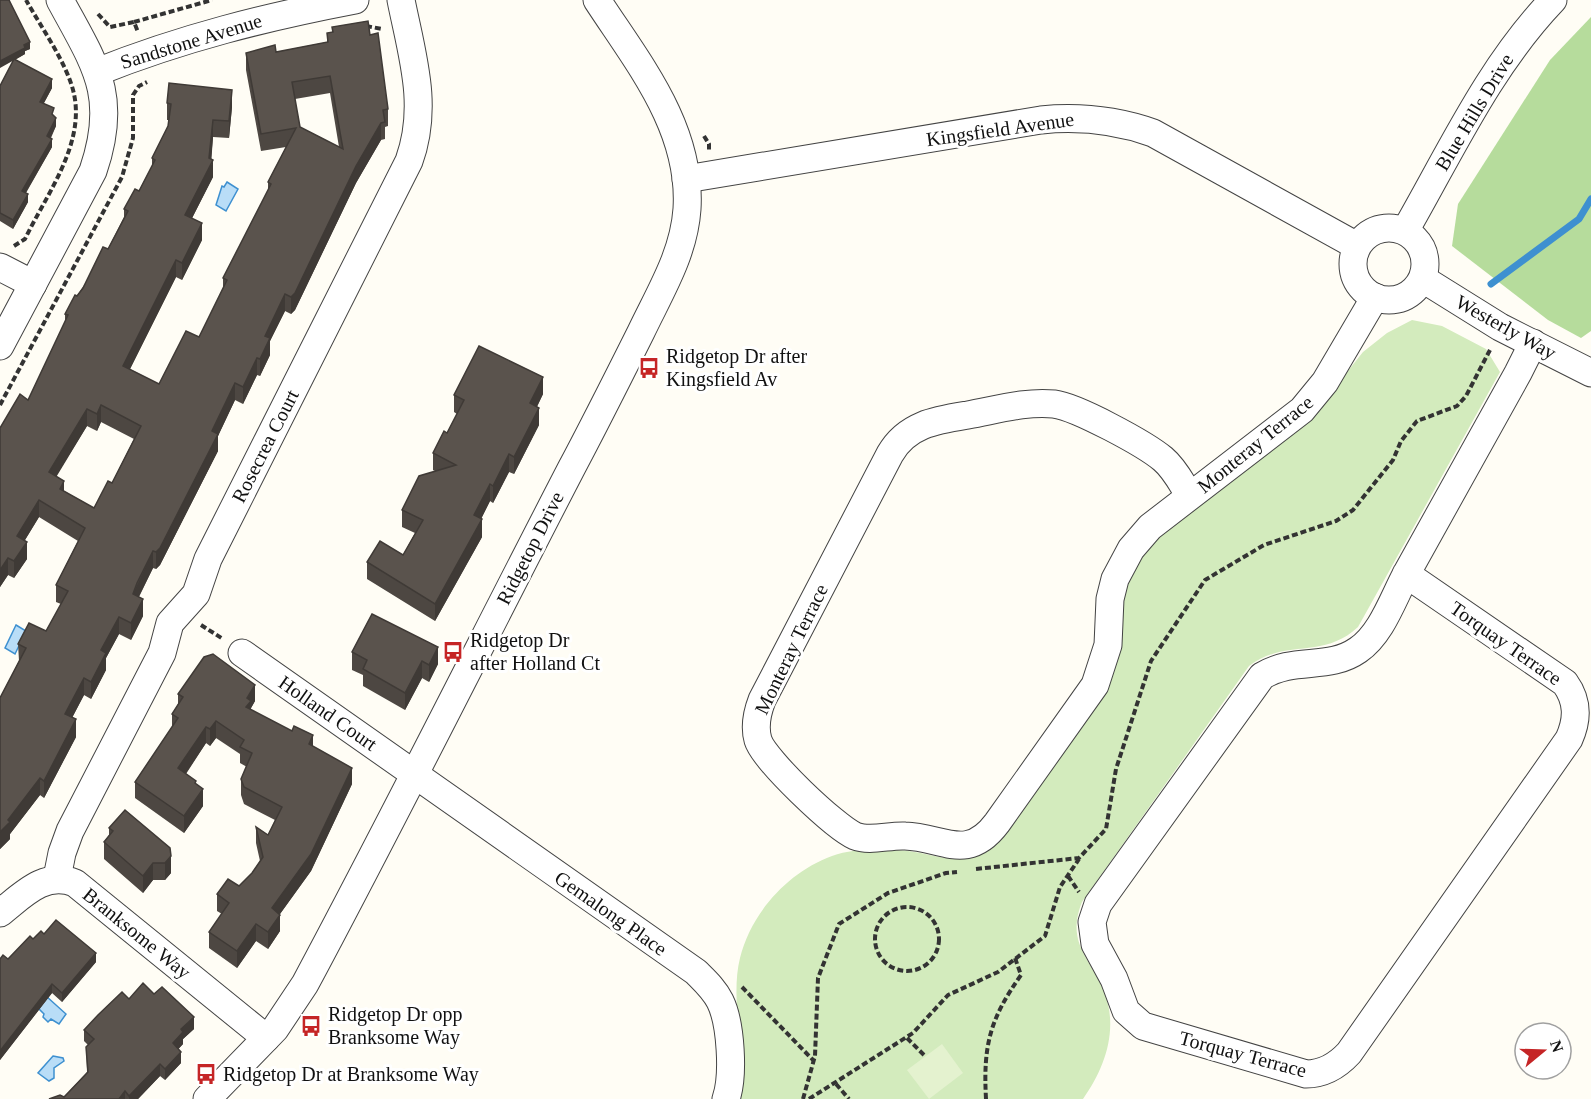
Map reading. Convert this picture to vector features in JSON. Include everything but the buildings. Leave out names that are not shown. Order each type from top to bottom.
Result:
[{"type":"street","points":[[0,346],[93,171],[101,147],[105,112],[98,72],[60,0]]},
{"type":"street","name":"Sandstone Avenue","points":[[98,72],[142,54],[240,23],[355,0]]},
{"type":"street","name":"Rosecrea Court","points":[[57,878],[62,853],[70,831],[162,653],[170,623],[196,594],[207,559],[412,154],[419,127],[420,105],[400,0]]},
{"type":"street","name":"Ridgetop Drive","points":[[207,1099],[266,1038],[305,984],[602,410],[676,262],[687,209],[686,179],[671,120],[659,94],[597,0]]},
{"type":"street","name":"Blue Hills Drive","points":[[1405,231],[1497,67],[1528,26],[1553,0]]},
{"type":"street","name":"Kingsfield Avenue","points":[[686,179],[1041,120],[1085,118],[1124,123],[1153,133],[1357,246]]},
{"type":"street","points":[[1384,227],[1405,231],[1421,246],[1425,257],[1422,279],[1408,296],[1386,300],[1375,297],[1364,291],[1357,281],[1353,269],[1357,246],[1364,237],[1384,227]]},
{"type":"street","points":[[4,256],[33,284]]},
{"type":"street","name":"Westerly Way","points":[[1422,279],[1500,327],[1591,373]]},
{"type":"street","name":"Monteray Terrace","points":[[1190,496],[1169,465],[1159,456],[1083,412],[1064,406],[1023,406],[935,421],[912,430],[890,453],[762,700],[756,726],[764,753],[839,826],[858,837],[909,836],[956,846],[978,841],[997,823],[1095,685],[1108,645],[1112,590],[1127,554],[1150,527],[1295,417],[1316,396],[1375,297]]},
{"type":"street","name":"Torquay Terrace","points":[[1406,574],[1565,683],[1576,707],[1575,724],[1569,739],[1349,1053],[1335,1066],[1320,1073],[1301,1073],[1143,1026],[1126,1011],[1114,979],[1095,944],[1092,922],[1098,904],[1262,676],[1281,666],[1329,662],[1357,651],[1376,631],[1406,574],[1533,343]]},
{"type":"street","name":"Holland Court","points":[[242,653],[413,774]]},
{"type":"street","name":"Gemalong Place","points":[[413,774],[696,972],[715,992],[724,1010],[728,1027],[730,1077],[726,1099]]},
{"type":"street","points":[[0,913],[34,886],[57,878]]},
{"type":"street","name":"Branksome Way","points":[[57,878],[75,883],[85,890],[266,1038]]},
{"type":"path","points":[[4,256],[25,239],[71,147],[75,130],[74,93],[69,79],[26,0]]},
{"type":"path","points":[[134,22],[212,0]]},
{"type":"path","points":[[359,26],[377,27],[384,30]]},
{"type":"path","points":[[0,405],[122,177],[133,138],[133,95],[139,86],[151,80]]},
{"type":"path","points":[[809,1099],[907,1038],[948,995],[998,972],[1045,936],[1060,887],[1079,858],[1106,828],[1116,769],[1151,661],[1205,580],[1264,545],[1336,521],[1353,510],[1393,460],[1409,429],[1426,417],[1457,406],[1466,396],[1500,327]]},
{"type":"path","points":[[181,611],[242,653]]},
{"type":"path","points":[[802,1099],[814,1061],[818,978],[839,924],[888,893],[946,873],[1079,858]]},
{"type":"path","points":[[906,906],[917,908],[926,913],[938,929],[937,951],[923,968],[901,971],[882,960],[876,950],[876,930],[887,913],[906,906]]},
{"type":"path","points":[[986,1099],[988,1039],[1000,1004],[1021,975],[1016,958]]},
{"type":"path","points":[[715,992],[730,975],[814,1061]]},
{"type":"path","points":[[907,1038],[925,1056]]},
{"type":"path","points":[[836,1084],[849,1099]]},
{"type":"green space","points":[[1591,17],[1591,331],[1581,338],[1548,320],[1452,246],[1458,204],[1550,60]]},
{"type":"green space","points":[[1412,320],[1442,326],[1486,349],[1500,372],[1358,627],[1345,637],[1331,643],[1276,653],[1249,666],[1082,902],[1078,916],[1078,939],[1104,991],[1110,1020],[1110,1034],[1103,1061],[1083,1099],[739,1099],[737,973],[745,941],[762,910],[774,896],[801,872],[832,856],[847,852],[896,850],[959,859],[983,853],[996,844],[1108,685],[1119,651],[1121,611],[1128,580],[1141,555],[1161,534],[1295,433],[1308,421],[1363,352],[1387,333]]},
{"type":"green space","points":[[942,1044],[963,1073],[929,1099],[907,1070]]},
{"type":"water","points":[[227,182],[238,189],[226,211],[216,205],[222,186],[224,187]]},
{"type":"water","points":[[16,625],[26,631],[15,654],[5,648]]},
{"type":"water","points":[[46,996],[66,1014],[59,1024],[51,1019],[48,1022],[36,1006]]},
{"type":"water","points":[[53,1056],[63,1058],[64,1061],[54,1068],[54,1078],[49,1081],[38,1073]]},
{"type":"waterway","points":[[1491,284],[1579,219],[1591,199]]},
{"type":"place","name":"Ridgetop Dr after Kingsfield Av","points":[[649,368]]},
{"type":"place","name":"Ridgetop Dr after Holland Ct","points":[[453,652]]},
{"type":"place","name":"Ridgetop Dr opp Branksome Way","points":[[311,1026]]},
{"type":"place","name":"Ridgetop Dr at Branksome Way","points":[[206,1074]]}]
